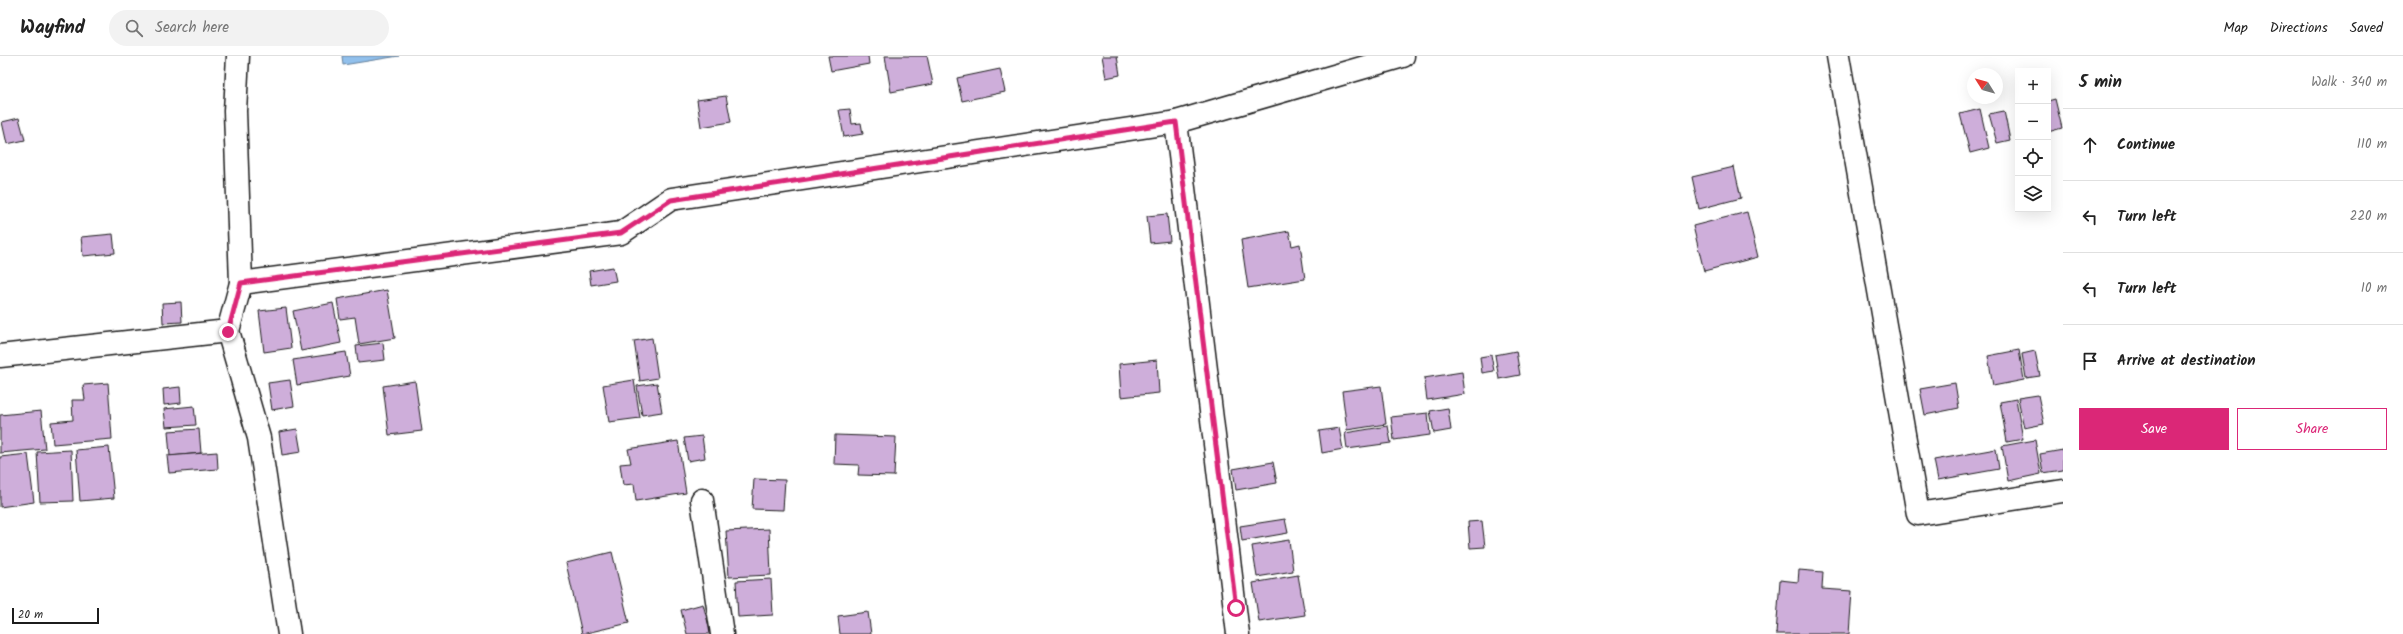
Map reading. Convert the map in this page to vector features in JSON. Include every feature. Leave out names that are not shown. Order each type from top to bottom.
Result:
[{"type":"street","points":[[238,56],[235,111],[241,283],[228,332],[259,438],[289,634]]},
{"type":"street","points":[[241,283],[621,233],[671,200],[1176,122],[1403,56]]},
{"type":"street","points":[[1838,56],[1918,514],[2063,491]]},
{"type":"street","points":[[1176,122],[1238,634]]},
{"type":"street","points":[[0,356],[228,332]]},
{"type":"street","points":[[702,500],[722,634]]},
{"type":"water","points":[[342,56],[399,56],[343,65]]},
{"type":"building","points":[[828,56],[868,56],[869,64],[831,71]]},
{"type":"building","points":[[885,56],[927,56],[933,84],[891,92]]},
{"type":"building","points":[[1102,56],[1117,56],[1120,75],[1106,78]]},
{"type":"building","points":[[1000,69],[1005,92],[962,101],[957,78]]},
{"type":"building","points":[[726,96],[731,122],[701,127],[697,100]]},
{"type":"building","points":[[2055,99],[2062,128],[2051,131],[2051,104],[2051,100]]},
{"type":"building","points":[[850,109],[852,124],[861,123],[863,134],[844,137],[839,110]]},
{"type":"building","points":[[1980,109],[1989,148],[1970,153],[1960,114]]},
{"type":"building","points":[[2004,111],[2010,140],[1997,143],[1989,114]]},
{"type":"building","points":[[19,118],[25,140],[7,144],[2,122]]},
{"type":"building","points":[[1734,167],[1741,198],[1699,209],[1692,177]]},
{"type":"building","points":[[1747,212],[1758,257],[1704,271],[1693,226]]},
{"type":"building","points":[[1167,214],[1170,241],[1150,243],[1147,216]]},
{"type":"building","points":[[1289,231],[1292,246],[1300,244],[1305,279],[1248,288],[1241,240]]},
{"type":"building","points":[[113,234],[115,253],[83,256],[81,237]]},
{"type":"building","points":[[613,267],[616,281],[591,285],[589,271]]},
{"type":"building","points":[[387,290],[395,338],[359,344],[355,317],[340,319],[337,299]]},
{"type":"building","points":[[181,302],[182,322],[163,323],[162,303]]},
{"type":"building","points":[[333,303],[341,343],[301,351],[293,311]]},
{"type":"building","points":[[286,308],[291,348],[264,352],[259,311]]},
{"type":"building","points":[[652,338],[658,378],[640,381],[634,341]]},
{"type":"building","points":[[383,343],[385,360],[358,363],[356,346]]},
{"type":"building","points":[[2019,350],[2024,380],[1993,386],[1988,356]]},
{"type":"building","points":[[1516,351],[1520,375],[1499,379],[1495,355]]},
{"type":"building","points":[[2035,351],[2040,376],[2026,378],[2022,354]]},
{"type":"building","points":[[346,352],[350,376],[297,385],[293,360]]},
{"type":"building","points":[[1491,355],[1494,371],[1482,373],[1480,357]]},
{"type":"building","points":[[1157,360],[1159,393],[1121,397],[1119,364]]},
{"type":"building","points":[[1462,372],[1465,394],[1427,400],[1424,378]]},
{"type":"building","points":[[290,380],[294,406],[272,410],[268,383]]},
{"type":"building","points":[[634,380],[640,418],[609,422],[603,385]]},
{"type":"building","points":[[415,381],[422,431],[389,435],[383,386]]},
{"type":"building","points":[[108,383],[112,439],[53,444],[51,422],[73,420],[72,400],[85,400],[83,385]]},
{"type":"building","points":[[657,383],[662,412],[642,415],[637,386]]},
{"type":"building","points":[[1955,383],[1959,408],[1925,415],[1920,389]]},
{"type":"building","points":[[1381,386],[1386,424],[1347,430],[1342,391]]},
{"type":"building","points":[[180,387],[181,403],[164,405],[163,389]]},
{"type":"building","points":[[2038,395],[2044,424],[2024,428],[2018,398]]},
{"type":"building","points":[[2016,399],[2023,439],[2007,442],[2000,402]]},
{"type":"building","points":[[194,406],[196,425],[166,427],[164,409]]},
{"type":"building","points":[[1448,408],[1451,430],[1434,433],[1430,411]]},
{"type":"building","points":[[41,411],[45,449],[0,453],[0,415]]},
{"type":"building","points":[[1428,413],[1430,435],[1394,440],[1391,417]]},
{"type":"building","points":[[1388,426],[1391,443],[1347,449],[1345,433]]},
{"type":"building","points":[[1339,428],[1343,449],[1322,453],[1319,431]]},
{"type":"building","points":[[199,429],[201,453],[170,456],[168,431]]},
{"type":"building","points":[[297,429],[301,452],[282,455],[279,432]]},
{"type":"building","points":[[835,435],[896,437],[894,476],[858,475],[859,465],[834,464]]},
{"type":"building","points":[[702,436],[705,458],[688,461],[684,438]]},
{"type":"building","points":[[2035,440],[2041,474],[2008,481],[2002,446]]},
{"type":"building","points":[[678,441],[686,493],[636,501],[634,484],[623,485],[620,464],[631,463],[628,449]]},
{"type":"building","points":[[109,447],[114,498],[80,501],[76,450]]},
{"type":"building","points":[[1996,449],[1999,469],[1938,480],[1934,460]]},
{"type":"building","points":[[71,450],[73,501],[40,502],[37,452]]},
{"type":"building","points":[[2063,450],[2063,470],[2043,473],[2040,454]]},
{"type":"building","points":[[217,452],[218,469],[169,473],[167,456]]},
{"type":"building","points":[[28,454],[34,502],[0,507],[0,457]]},
{"type":"building","points":[[1273,462],[1277,483],[1236,490],[1233,469]]},
{"type":"building","points":[[754,479],[785,480],[783,510],[752,509]]},
{"type":"building","points":[[1285,519],[1288,533],[1242,541],[1240,526]]},
{"type":"building","points":[[1482,521],[1485,547],[1470,548],[1468,522]]},
{"type":"building","points":[[769,529],[771,575],[729,577],[726,531]]},
{"type":"building","points":[[1289,540],[1293,571],[1257,577],[1252,546]]},
{"type":"building","points":[[612,552],[629,623],[582,634],[566,563]]},
{"type":"building","points":[[1799,570],[1823,572],[1822,589],[1852,591],[1849,634],[1776,634],[1780,580],[1798,582]]},
{"type":"building","points":[[1298,575],[1305,615],[1259,622],[1253,583]]},
{"type":"building","points":[[771,579],[773,615],[738,617],[736,581]]},
{"type":"building","points":[[703,604],[711,634],[687,634],[681,610]]},
{"type":"building","points":[[868,612],[871,634],[840,634],[838,616]]},
{"type":"route","points":[[228,332],[241,283],[621,233],[671,200],[1176,122],[1236,608]]}]
